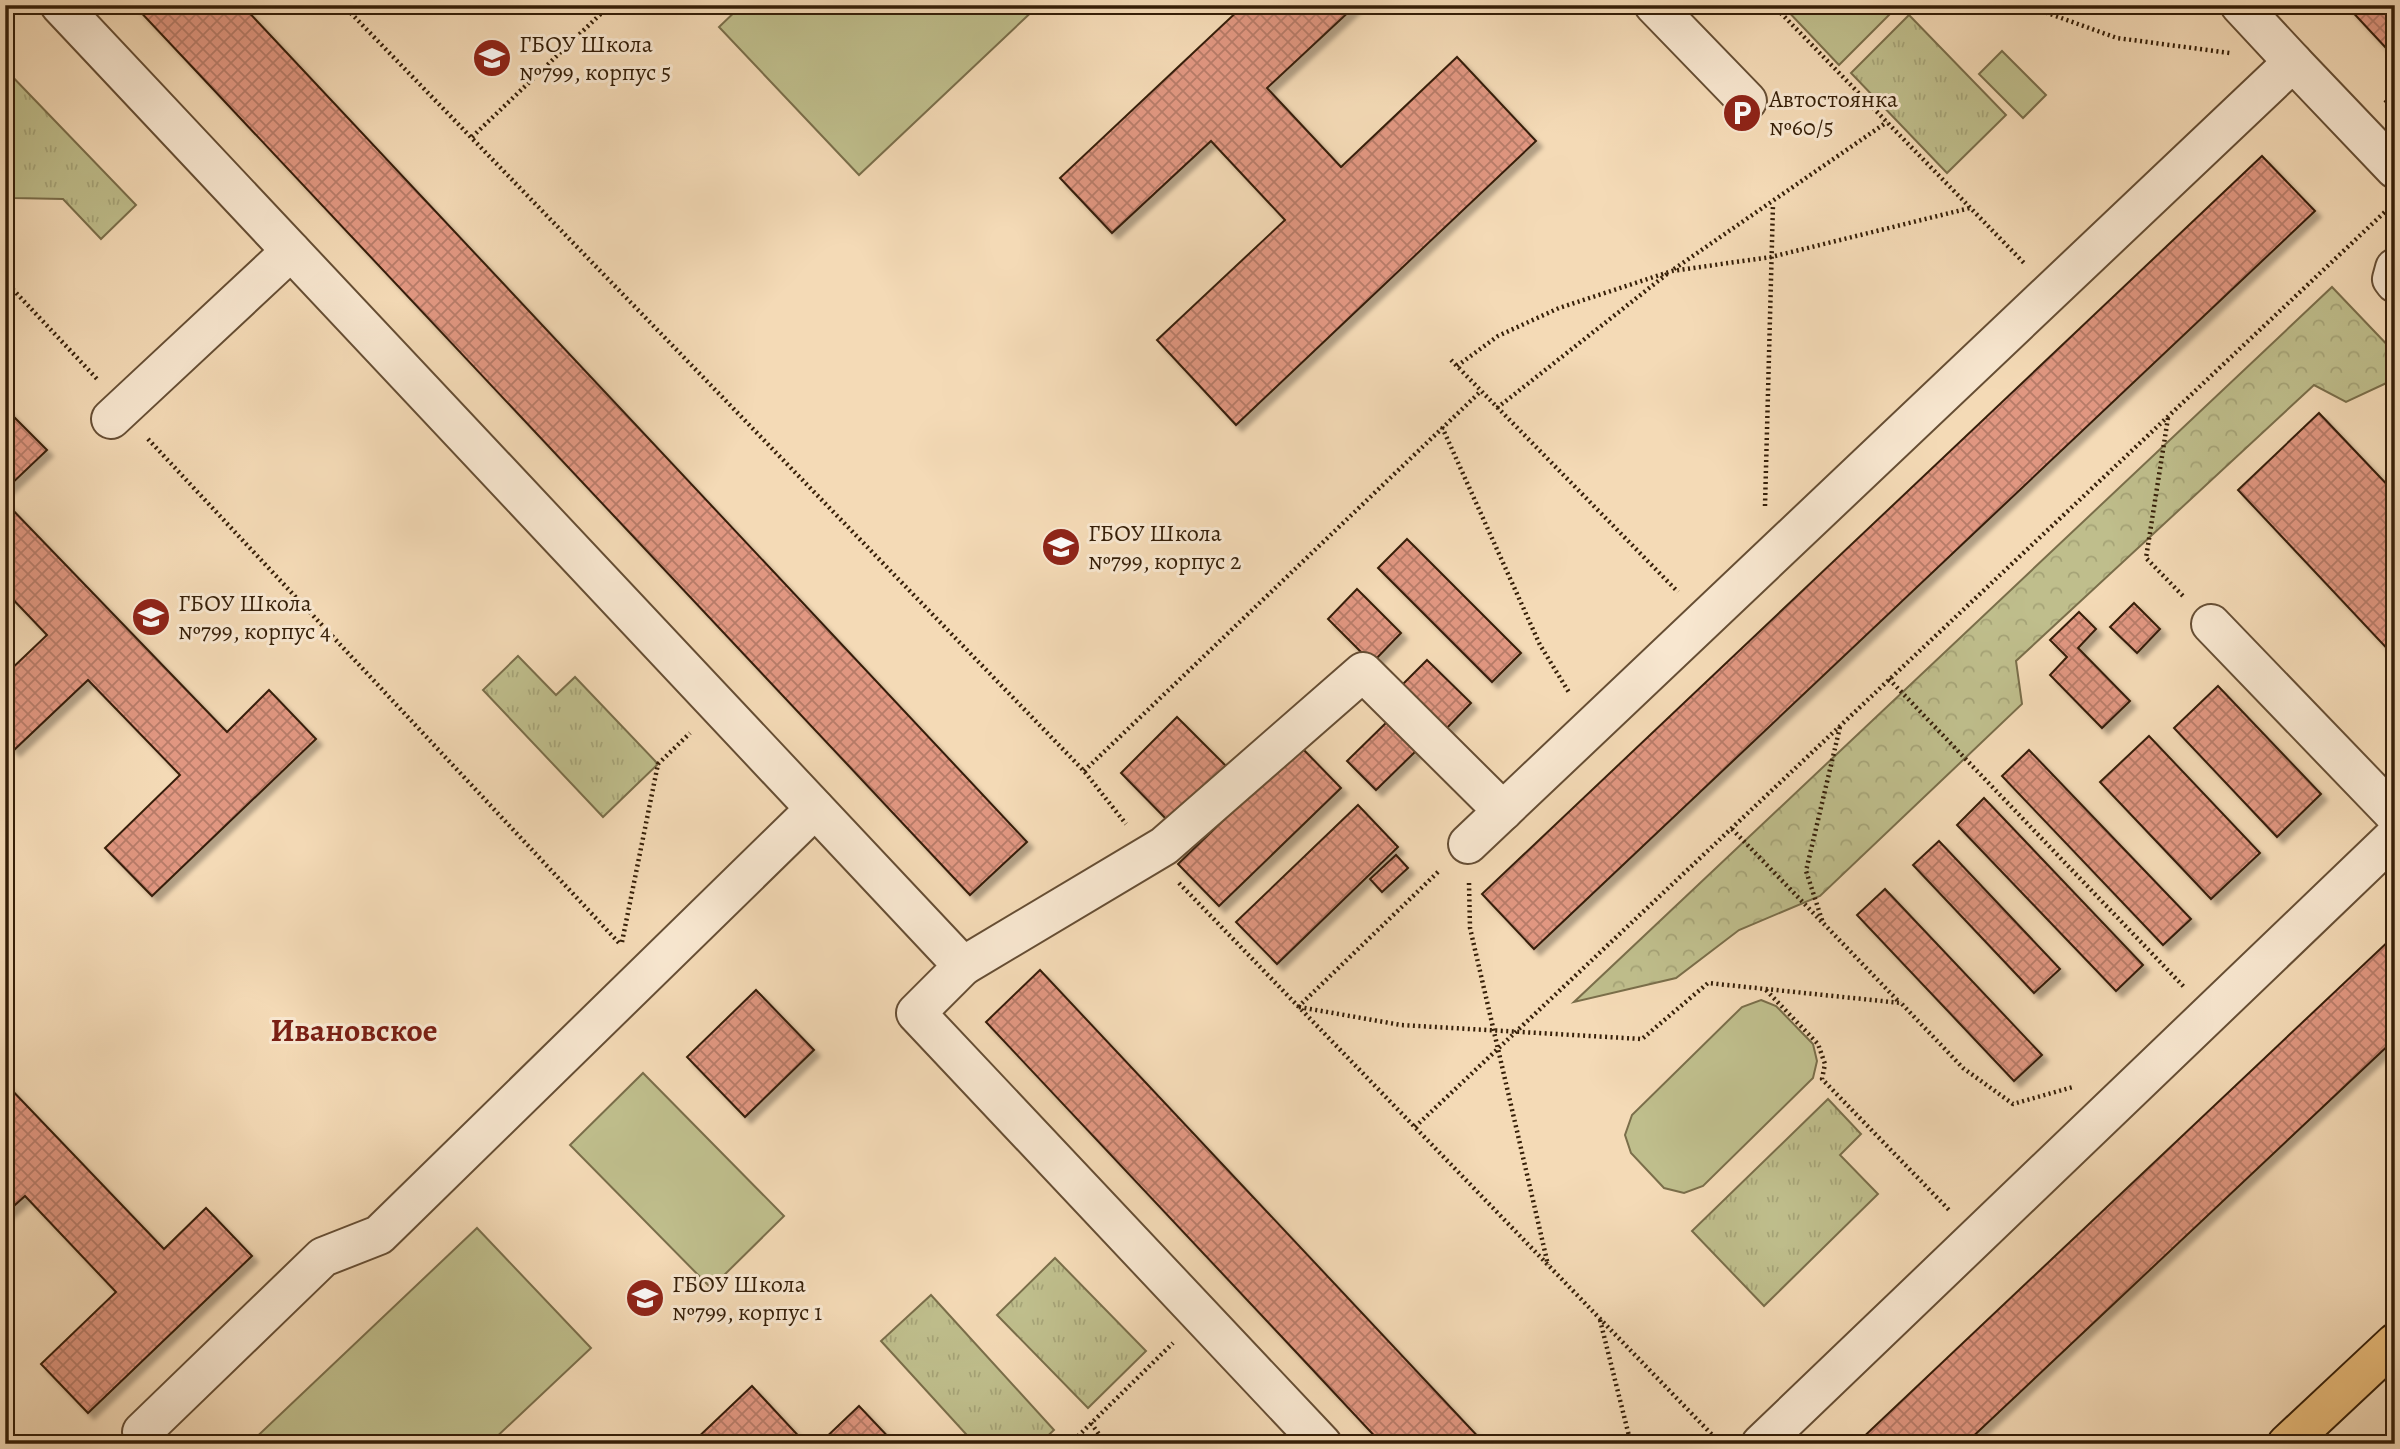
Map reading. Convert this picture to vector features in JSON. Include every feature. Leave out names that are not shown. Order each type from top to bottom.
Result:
[{"type":"main road","points":[[2287,1444],[2395,1343]]},
{"type":"lane","points":[[60,5],[963,965]]},
{"type":"lane","points":[[1654,5],[1747,101]]},
{"type":"lane","points":[[2239,5],[2395,169]]},
{"type":"lane","points":[[1468,844],[2293,62]]},
{"type":"lane","points":[[119,412],[291,251]]},
{"type":"lane","points":[[2395,268],[2392,279],[2395,283]]},
{"type":"lane","points":[[2211,624],[2395,815]]},
{"type":"lane","points":[[1322,1444],[916,1013],[963,965],[1164,846],[1363,672],[1503,811]]},
{"type":"lane","points":[[142,1432],[319,1252],[379,1235],[815,809]]},
{"type":"lane","points":[[1761,1444],[2395,836]]},
{"type":"path","points":[[343,5],[1084,771],[1150,854],[1721,1444]]},
{"type":"path","points":[[472,137],[610,5]]},
{"type":"path","points":[[2025,5],[2117,38],[2293,62]]},
{"type":"path","points":[[1774,6],[2051,291]]},
{"type":"path","points":[[1497,408],[1672,271],[1887,122]]},
{"type":"path","points":[[1764,563],[1773,203]]},
{"type":"path","points":[[1415,1128],[2391,206]]},
{"type":"path","points":[[1457,366],[1497,336],[1559,308],[1672,271],[1770,257],[1970,208]]},
{"type":"path","points":[[5,281],[119,412],[622,946],[658,764],[719,706]]},
{"type":"path","points":[[1451,360],[1704,620]]},
{"type":"path","points":[[1084,771],[1480,391]]},
{"type":"path","points":[[2168,417],[2146,558],[2211,624]]},
{"type":"path","points":[[1442,427],[1540,645],[1590,728]]},
{"type":"path","points":[[1889,679],[2209,1014]]},
{"type":"path","points":[[1823,923],[1806,871],[1840,726]]},
{"type":"path","points":[[1732,829],[1963,1068],[2013,1104],[2078,1086]]},
{"type":"path","points":[[1298,1007],[1468,844]]},
{"type":"path","points":[[1468,844],[1470,928],[1549,1266]]},
{"type":"path","points":[[1298,1007],[1401,1025],[1642,1039],[1708,983],[1901,1003]]},
{"type":"path","points":[[1765,989],[1818,1044],[1825,1064],[1822,1079],[1976,1237]]},
{"type":"path","points":[[1070,1444],[1202,1316]]},
{"type":"path","points":[[1600,1319],[1631,1444]]},
{"type":"path","points":[[1091,1423],[1105,1444]]},
{"type":"green space","points":[[742,5],[1039,5],[859,175],[719,27]]},
{"type":"green space","points":[[1782,5],[1899,5],[1839,65]]},
{"type":"green space","points":[[1909,15],[2006,115],[1947,173],[1851,73]]},
{"type":"green space","points":[[2002,51],[2046,95],[2023,118],[1979,74]]},
{"type":"green space","points":[[5,69],[136,205],[101,239],[63,199],[14,198],[5,189]]},
{"type":"green space","points":[[2332,287],[2395,353],[2395,379],[2346,402],[2314,385],[2016,661],[2022,704],[1820,896],[1739,930],[1676,978],[1574,1002]]},
{"type":"green space","points":[[518,656],[556,695],[575,677],[658,764],[603,817],[483,690]]},
{"type":"green space","points":[[1761,1000],[1776,1006],[1813,1044],[1817,1061],[1813,1078],[1703,1186],[1684,1193],[1664,1188],[1631,1153],[1625,1135],[1632,1115],[1742,1007]]},
{"type":"green space","points":[[643,1073],[784,1216],[711,1288],[570,1145]]},
{"type":"green space","points":[[1828,1099],[1861,1134],[1840,1155],[1878,1194],[1764,1306],[1692,1231]]},
{"type":"green space","points":[[477,1228],[591,1348],[489,1444],[249,1444]]},
{"type":"green space","points":[[1055,1258],[1146,1351],[1088,1408],[997,1315]]},
{"type":"green space","points":[[931,1295],[1054,1430],[1039,1444],[975,1444],[881,1341]]},
{"type":"building","points":[[134,5],[242,5],[1027,842],[970,895]]},
{"type":"building","points":[[1244,5],[1354,7],[1267,88],[1341,167],[1457,57],[1536,141],[1236,425],[1157,340],[1285,220],[1211,141],[1112,233],[1060,178]]},
{"type":"building","points":[[2346,5],[2395,5],[2395,42],[2387,49]]},
{"type":"building","points":[[2262,156],[2315,211],[1534,949],[1482,894]]},
{"type":"building","points":[[5,408],[47,450],[5,490]]},
{"type":"building","points":[[2319,413],[2395,493],[2395,657],[2238,490]]},
{"type":"building","points":[[5,502],[227,732],[269,690],[316,739],[152,896],[105,848],[180,775],[88,680],[14,750],[5,741],[5,675],[47,635],[5,591]]},
{"type":"building","points":[[1407,539],[1521,653],[1492,682],[1378,568]]},
{"type":"building","points":[[1357,589],[1401,633],[1372,663],[1328,619]]},
{"type":"building","points":[[2134,603],[2160,629],[2137,653],[2110,627]]},
{"type":"building","points":[[2079,612],[2096,629],[2078,648],[2130,701],[2102,728],[2050,675],[2067,657],[2050,640]]},
{"type":"building","points":[[1427,660],[1471,703],[1442,733],[1397,690]]},
{"type":"building","points":[[2218,686],[2321,794],[2277,837],[2174,728]]},
{"type":"building","points":[[1177,717],[1230,770],[1174,827],[1121,773]]},
{"type":"building","points":[[1391,718],[1420,747],[1376,790],[1347,761]]},
{"type":"building","points":[[2149,736],[2260,853],[2211,899],[2100,782]]},
{"type":"building","points":[[1300,746],[1341,788],[1219,906],[1178,864]]},
{"type":"building","points":[[2029,750],[2191,919],[2163,945],[2002,776]]},
{"type":"building","points":[[1984,798],[2143,965],[2116,991],[1957,825]]},
{"type":"building","points":[[1358,805],[1398,847],[1277,964],[1236,922]]},
{"type":"building","points":[[1939,841],[2060,969],[2034,993],[1913,865]]},
{"type":"building","points":[[1396,855],[1408,868],[1382,892],[1370,879]]},
{"type":"building","points":[[1885,889],[2042,1055],[2014,1081],[1857,915]]},
{"type":"building","points":[[2395,935],[2395,1039],[1965,1444],[1856,1444]]},
{"type":"building","points":[[1040,970],[1485,1444],[1382,1444],[986,1022]]},
{"type":"building","points":[[756,990],[814,1050],[745,1117],[687,1057]]},
{"type":"building","points":[[5,1083],[164,1249],[206,1208],[252,1256],[88,1413],[41,1364],[116,1292],[25,1196],[5,1214]]},
{"type":"building","points":[[752,1386],[806,1444],[691,1444]]},
{"type":"building","points":[[859,1406],[895,1444],[819,1444]]},
{"type":"place","name":"ГБОУ Школа №799, корпус 5","points":[[492,58]]},
{"type":"place","name":"Автостоянка №60/5","points":[[1742,113]]},
{"type":"place","name":"ГБОУ Школа №799, корпус 2","points":[[1061,547]]},
{"type":"place","name":"ГБОУ Школа №799, корпус 4","points":[[151,617]]},
{"type":"place","name":"ГБОУ Школа №799, корпус 1","points":[[645,1298]]},
{"type":"district","name":"Ивановское","points":[[354,1030]]}]
